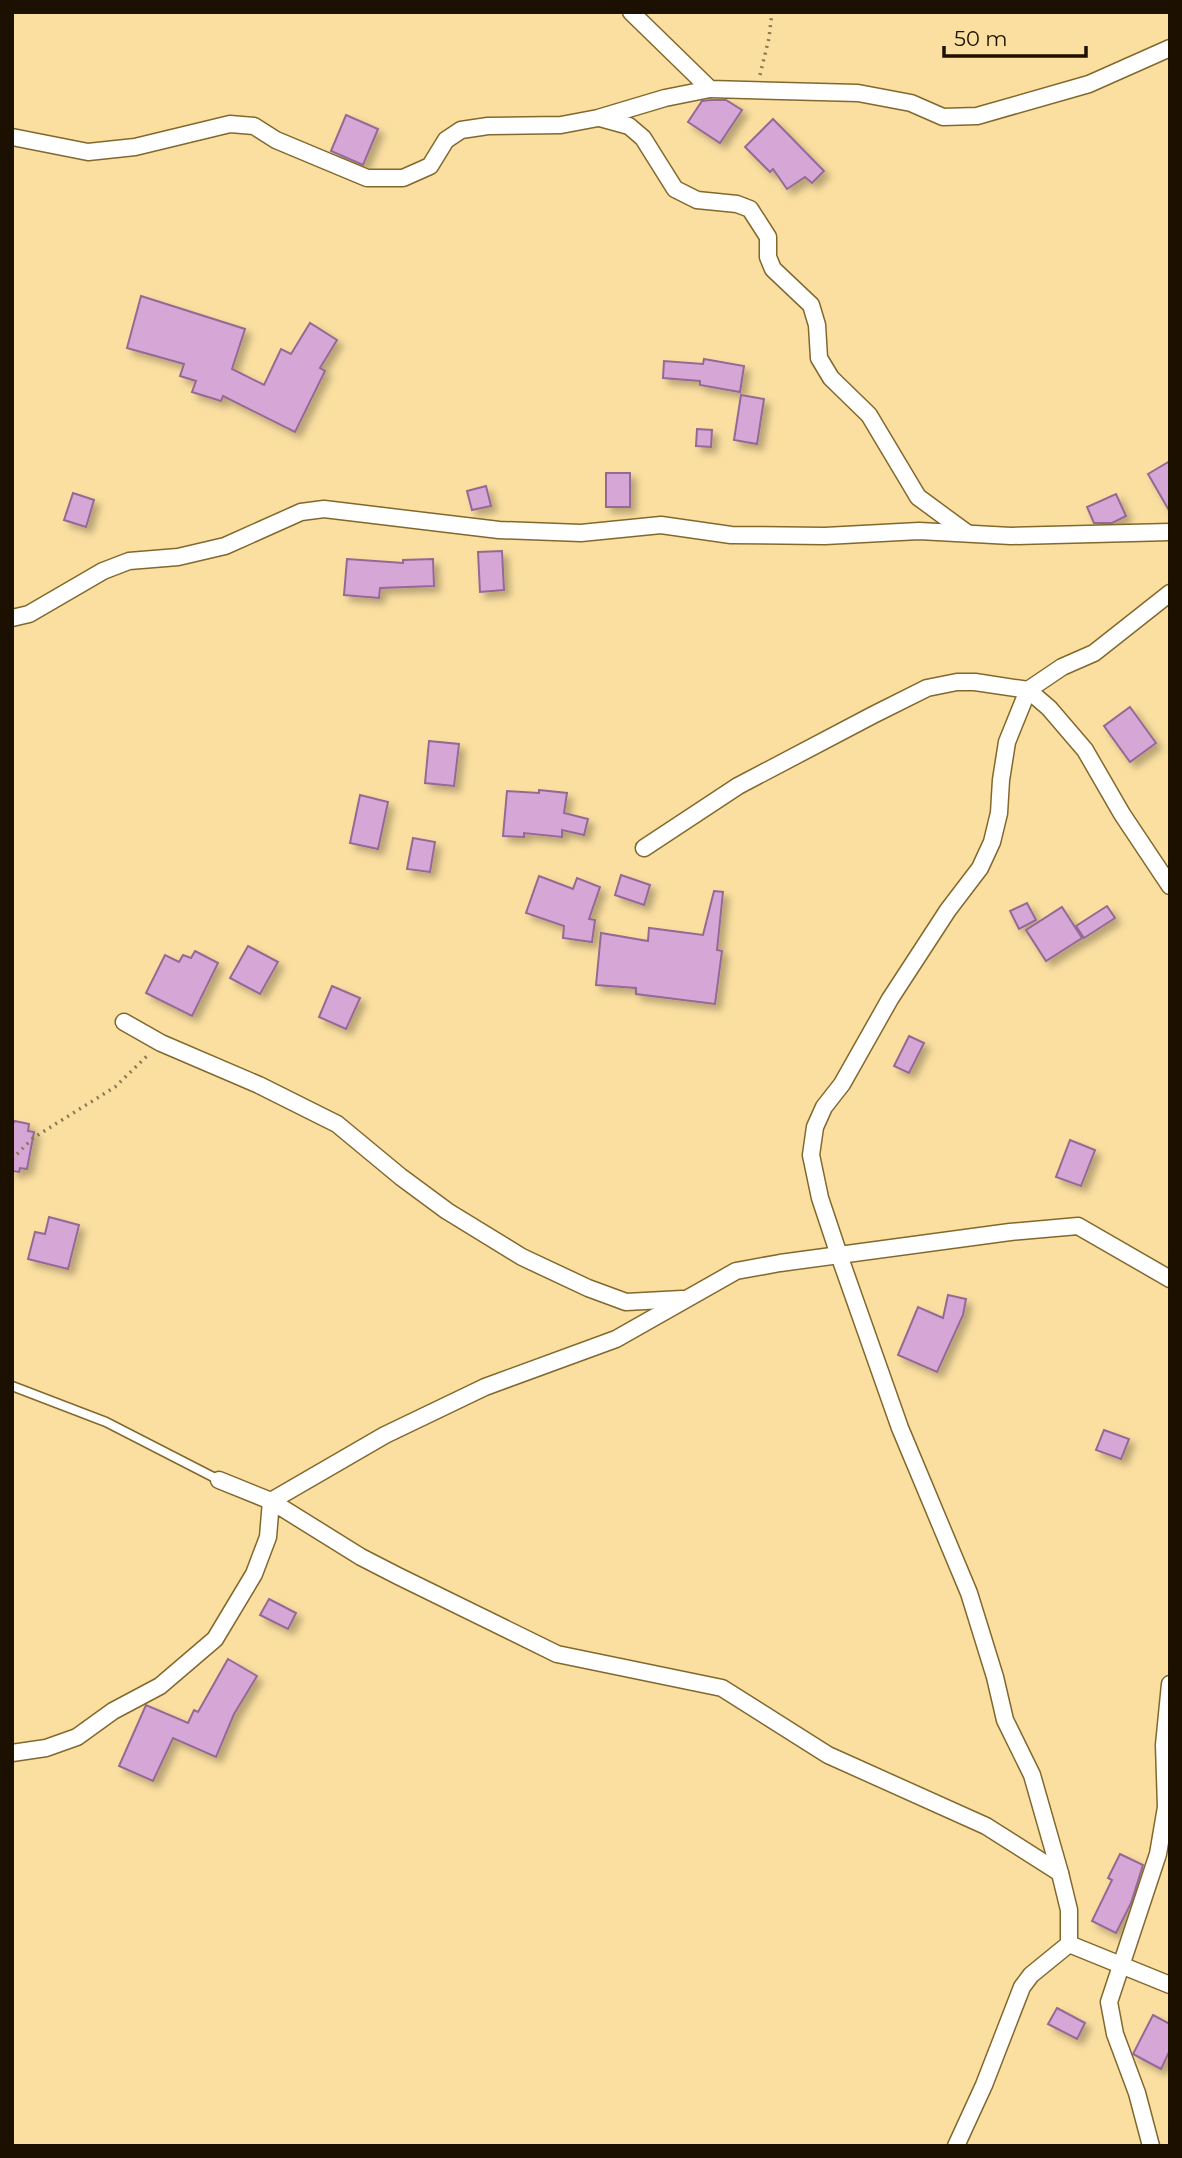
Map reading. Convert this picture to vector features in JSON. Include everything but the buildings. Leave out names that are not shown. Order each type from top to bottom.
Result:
[{"type":"street","points":[[631,12],[710,89]]},
{"type":"street","points":[[12,137],[88,152],[135,146],[230,124],[254,126],[276,140],[366,178],[403,178],[430,166],[446,140],[461,130],[488,126],[561,125],[710,89],[858,93],[911,103],[943,117],[977,117],[1089,85],[1170,48]]},
{"type":"street","points":[[598,118],[629,126],[643,138],[675,189],[697,200],[737,204],[750,209],[768,237],[768,257],[773,269],[811,305],[817,325],[820,358],[831,378],[869,415],[918,497],[967,533]]},
{"type":"street","points":[[12,618],[29,614],[103,571],[129,561],[178,557],[225,546],[301,512],[324,509],[499,530],[581,533],[661,525],[731,535],[825,536],[919,531],[1079,536],[1170,532]]},
{"type":"street","points":[[1069,1944],[1069,1910],[1032,1775],[1005,1720],[969,1593],[900,1428],[820,1198],[811,1155],[815,1127],[824,1107],[849,1072],[890,999],[948,910],[980,868],[992,842],[999,813],[1007,742],[1028,690],[1062,667],[1094,653],[1170,593]]},
{"type":"street","points":[[644,848],[738,786],[926,688],[966,682],[1028,690],[1049,708],[1085,750],[1122,814],[1170,886]]},
{"type":"street","points":[[124,1022],[161,1043],[259,1085],[337,1124],[437,1204],[522,1257],[588,1288],[626,1302],[686,1299]]},
{"type":"street","points":[[271,1501],[385,1435],[485,1387],[616,1339],[736,1271],[1010,1232],[1078,1226],[1170,1279]]},
{"type":"street","points":[[219,1480],[271,1501],[386,1570],[557,1654],[722,1688],[828,1755],[986,1826],[1060,1873]]},
{"type":"street","points":[[12,1753],[46,1748],[77,1737],[113,1712],[160,1686],[215,1639],[254,1574],[268,1537],[271,1501]]},
{"type":"street","points":[[1151,2146],[1137,2093],[1115,2034],[1109,2002],[1158,1854],[1166,1807],[1164,1745],[1170,1684]]},
{"type":"street","points":[[1069,1944],[1170,1984]]},
{"type":"street","points":[[956,2146],[984,2085],[1022,1986],[1031,1975],[1069,1944]]},
{"type":"lane","points":[[12,1386],[106,1422],[219,1480]]},
{"type":"path","points":[[756,91],[772,12]]},
{"type":"path","points":[[12,1159],[33,1138],[115,1087],[161,1043]]}]
